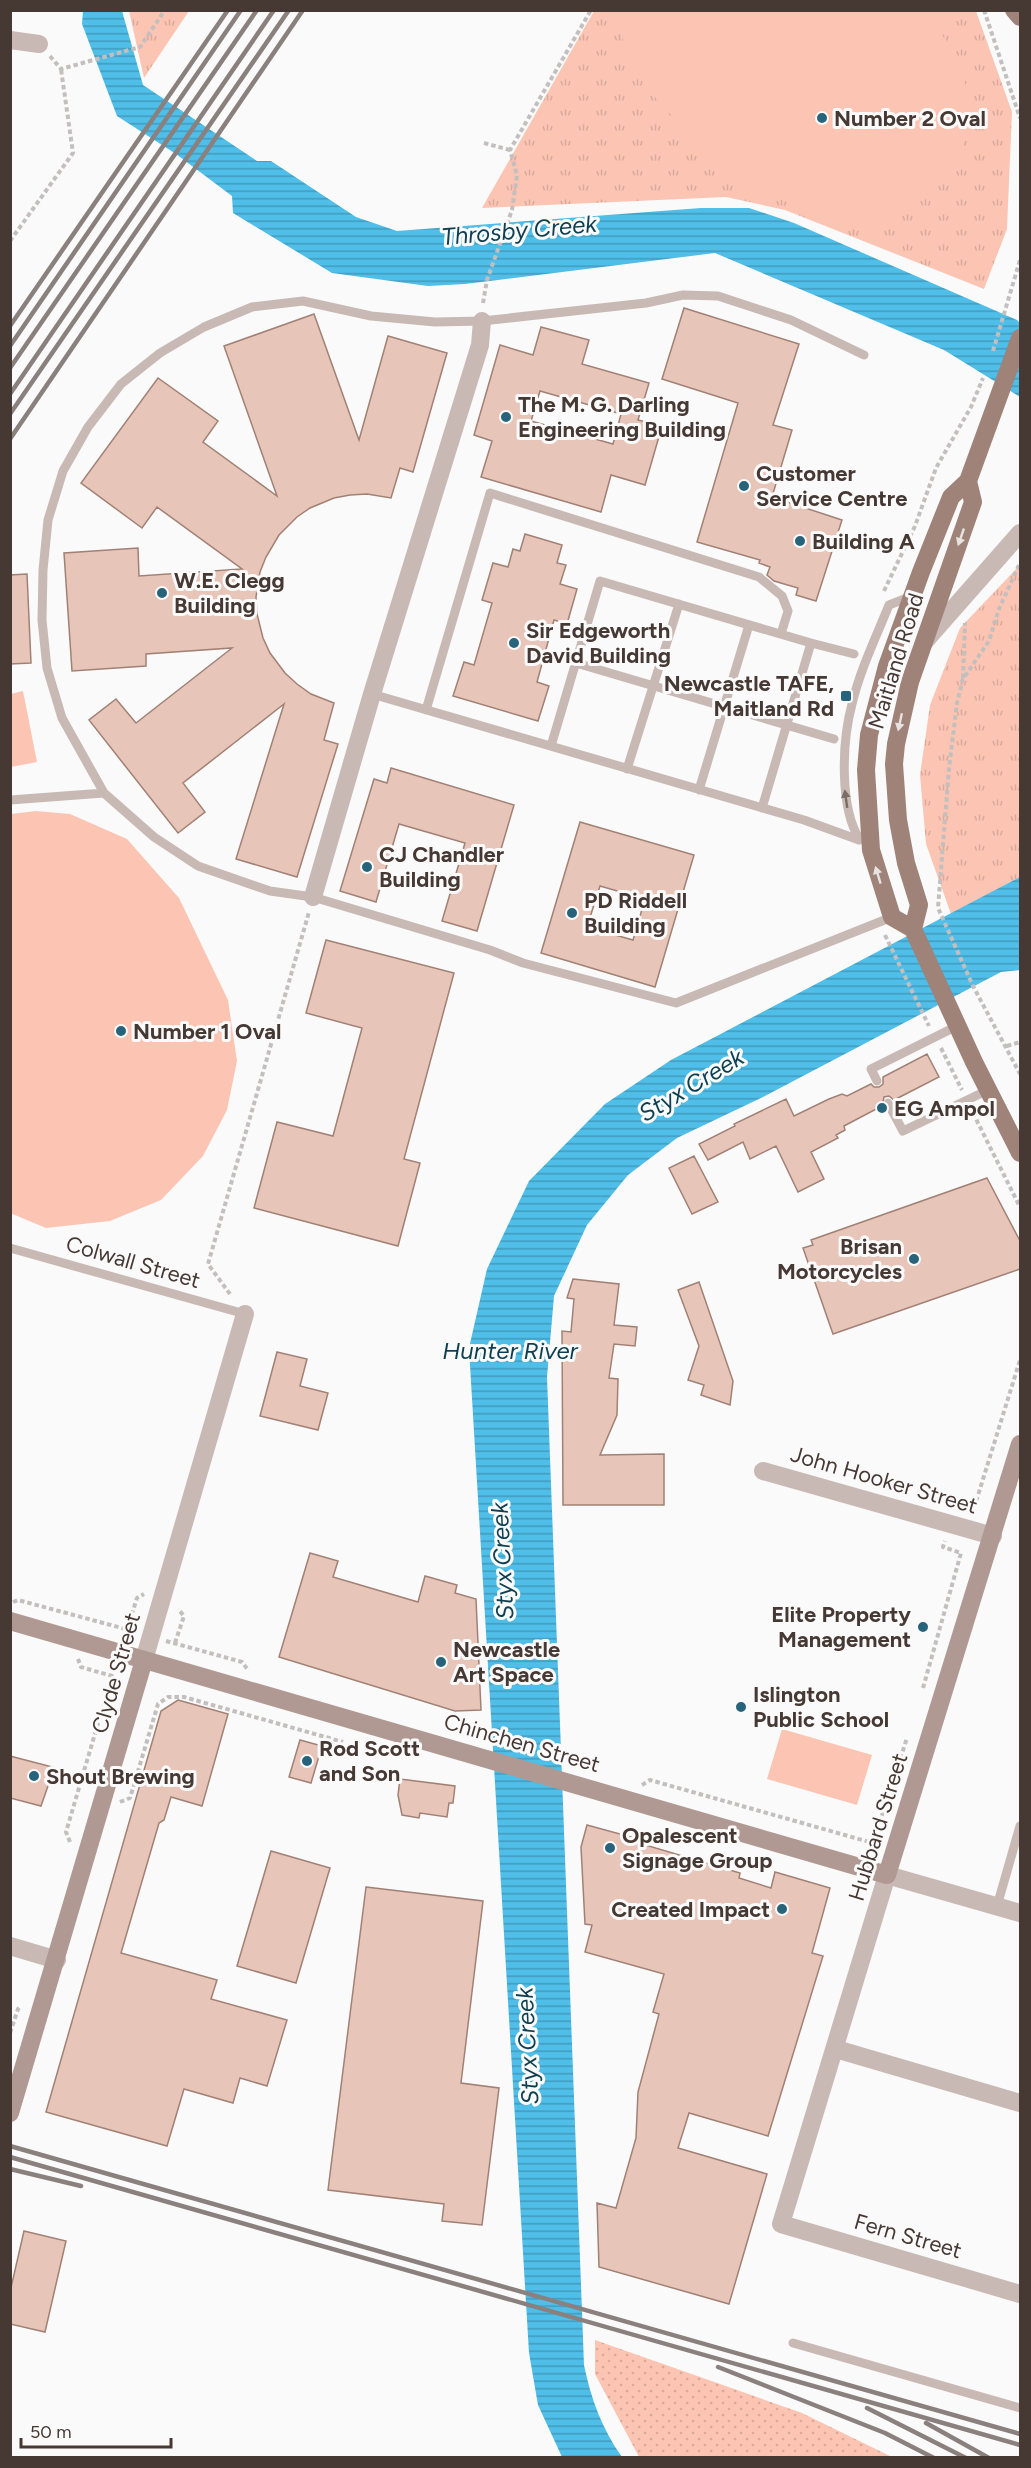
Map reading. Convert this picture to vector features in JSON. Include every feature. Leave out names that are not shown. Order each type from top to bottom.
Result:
[{"type":"main road","points":[[1014,10],[1020,17]]},
{"type":"main road","name":"Maitland Road","points":[[892,917],[865,845],[869,735],[879,692],[912,596],[951,497],[968,481],[1020,338]]},
{"type":"main road","name":"Maitland Road","points":[[913,929],[919,905],[902,845],[894,764],[896,744],[905,702],[973,501],[968,481]]},
{"type":"main road","points":[[892,917],[913,929],[957,1026],[1020,1153]]},
{"type":"street","points":[[10,40],[39,44]]},
{"type":"street","points":[[313,897],[372,694],[480,345],[482,321]]},
{"type":"street","points":[[925,641],[1020,533]]},
{"type":"street","name":"Clyde Street","points":[[10,2113],[57,1960],[245,1314]]},
{"type":"street","name":"Hubbard Street","points":[[781,2224],[1020,1444]]},
{"type":"street","name":"John Hooker Street","points":[[763,1471],[993,1536]]},
{"type":"street","name":"Chinchen Street","points":[[10,1621],[1020,1913]]},
{"type":"street","points":[[10,1946],[57,1960]]},
{"type":"street","points":[[836,2049],[1020,2103]]},
{"type":"street","name":"Fern Street","points":[[781,2224],[1020,2294]]},
{"type":"lane","points":[[864,355],[791,320],[718,296],[683,295],[646,303],[482,321],[435,322],[371,316],[303,302],[252,307],[204,327],[160,353],[122,384],[88,427],[63,471],[48,520],[43,570],[42,620],[47,668],[62,718],[104,793],[154,837],[198,866],[270,891],[313,897],[490,950],[523,963],[676,1003],[892,917]]},
{"type":"lane","points":[[426,710],[490,493],[759,577],[782,596],[788,611],[781,634]]},
{"type":"lane","points":[[551,746],[600,581],[854,654]]},
{"type":"lane","points":[[627,769],[651,685],[679,604]]},
{"type":"lane","points":[[699,790],[749,625]]},
{"type":"lane","points":[[762,808],[811,643]]},
{"type":"lane","points":[[576,663],[834,738]]},
{"type":"lane","points":[[372,694],[762,808],[865,845]]},
{"type":"lane","points":[[10,800],[104,793]]},
{"type":"lane","points":[[877,1081],[871,1069],[957,1026]]},
{"type":"lane","points":[[888,1103],[903,1131],[988,1090]]},
{"type":"lane","name":"Colwall Street","points":[[10,1248],[245,1314]]},
{"type":"lane","points":[[997,1906],[1020,1826]]},
{"type":"lane","points":[[793,2343],[1020,2408]]},
{"type":"path","points":[[61,69],[140,47],[165,10]]},
{"type":"path","points":[[482,321],[483,294],[512,210],[517,175],[510,150],[591,10]]},
{"type":"path","points":[[984,10],[1020,118]]},
{"type":"path","points":[[10,241],[73,153],[61,69],[39,44]]},
{"type":"path","points":[[483,143],[510,150]]},
{"type":"path","points":[[992,355],[1006,315],[1020,260]]},
{"type":"path","points":[[900,558],[905,565]]},
{"type":"path","points":[[963,679],[989,641],[999,609],[1020,561]]},
{"type":"path","points":[[966,615],[963,679],[957,703],[949,768],[938,908],[973,987],[1007,1046],[1020,1074]]},
{"type":"path","points":[[245,1314],[208,1264],[313,897]]},
{"type":"path","points":[[890,946],[923,1013]]},
{"type":"path","points":[[1007,1046],[1020,1042]]},
{"type":"path","points":[[957,1500],[975,1505],[1020,1360]]},
{"type":"path","points":[[920,1698],[961,1553],[943,1547]]},
{"type":"path","points":[[18,1600],[127,1629],[137,1598]]},
{"type":"path","points":[[184,1616],[175,1643],[242,1662]]},
{"type":"path","points":[[66,1832],[112,1676],[81,1667]]},
{"type":"path","points":[[130,1798],[158,1704],[168,1697],[184,1697],[343,1742]]},
{"type":"path","points":[[650,1780],[873,1844],[911,1727]]},
{"type":"path","points":[[10,2032],[18,2009]]},
{"type":"green space","points":[[129,11],[189,11],[144,78]]},
{"type":"green space","points":[[594,11],[976,11],[1012,112],[1007,229],[984,289],[785,210],[726,197],[482,208]]},
{"type":"green space","name":"Number 2 Oval","points":[[619,11],[922,11],[942,35],[956,60],[966,85],[969,111],[966,136],[956,160],[939,183],[907,208],[890,217],[864,225],[846,226],[828,221],[779,199],[749,190],[669,113],[653,95],[629,56],[622,34]]},
{"type":"green space","points":[[1020,565],[1020,877],[951,914],[926,844],[920,775],[930,705],[960,628]]},
{"type":"green space","points":[[23,691],[37,762],[11,767],[11,694]]},
{"type":"green space","name":"Number 1 Oval","points":[[36,811],[70,814],[127,839],[179,898],[228,1000],[237,1061],[227,1110],[203,1156],[161,1200],[110,1221],[46,1228],[10,1213],[11,814]]},
{"type":"green space","points":[[782,1729],[872,1755],[857,1805],[767,1779]]},
{"type":"green space","points":[[595,2340],[802,2413],[892,2457],[639,2457],[595,2374]]},
{"type":"water","name":"Throsby Creek","points":[[83,11],[122,11],[143,85],[257,161],[271,161],[356,217],[397,231],[701,208],[749,208],[794,223],[1017,320],[1020,323],[1020,397],[944,350],[715,253],[465,284],[428,286],[332,273],[233,213],[232,196],[176,154],[117,116],[82,24]]},
{"type":"water","name":"Hunter River","points":[[1020,877],[1020,970],[1001,972],[763,1097],[677,1138],[628,1175],[587,1225],[554,1296],[547,1377],[584,2365],[598,2413],[622,2457],[562,2457],[538,2405],[529,2353],[469,1348],[487,1269],[529,1181],[605,1104],[671,1060]]},
{"type":"building","points":[[684,308],[799,344],[773,425],[792,430],[772,497],[842,520],[816,601],[796,595],[798,588],[774,581],[767,575],[770,567],[759,563],[760,560],[697,542],[738,403],[662,379]]},
{"type":"building","name":"W.E. Clegg Building","points":[[314,314],[359,440],[388,336],[447,353],[413,472],[400,468],[391,498],[367,494],[350,495],[334,498],[310,508],[279,535],[260,572],[256,597],[257,614],[263,638],[270,653],[285,673],[297,684],[311,694],[334,703],[324,740],[338,744],[297,877],[236,859],[284,704],[183,783],[205,812],[178,833],[89,720],[116,699],[136,723],[232,648],[146,654],[146,666],[72,671],[64,553],[138,548],[139,576],[242,569],[157,507],[142,528],[81,483],[158,378],[218,421],[203,442],[277,496],[224,346]]},
{"type":"building","name":"The M. G. Darling Engineering Building","points":[[541,327],[589,340],[582,364],[649,383],[638,420],[662,426],[645,485],[611,475],[601,512],[481,477],[492,441],[474,435],[500,345],[533,355]],"holes":[[[540,391],[621,414],[613,444],[531,421]]]},
{"type":"building","name":"Sir Edgeworth David Building","points":[[525,534],[562,545],[557,563],[566,565],[560,584],[577,589],[567,624],[554,620],[537,682],[549,686],[538,721],[453,696],[464,662],[474,665],[492,603],[482,600],[493,563],[508,567],[513,549],[520,551]]},
{"type":"building","points":[[27,574],[31,663],[10,664],[10,575]]},
{"type":"building","name":"CJ Chandler Building","points":[[391,768],[514,805],[477,931],[442,921],[465,843],[399,824],[376,902],[340,891],[374,779],[387,783]]},
{"type":"building","name":"PD Riddell Building","points":[[580,822],[694,855],[655,987],[541,953]],"holes":[[[600,886],[645,899],[633,940],[587,927]]]},
{"type":"building","points":[[326,940],[454,973],[404,1159],[420,1163],[398,1246],[254,1208],[277,1122],[333,1136],[362,1028],[306,1013]]},
{"type":"building","points":[[927,1054],[939,1077],[894,1100],[889,1096],[884,1097],[882,1106],[844,1126],[845,1130],[836,1135],[838,1138],[811,1152],[824,1179],[798,1192],[776,1146],[750,1159],[743,1142],[708,1160],[699,1144],[786,1099],[794,1116],[829,1099],[842,1094],[847,1096],[871,1084],[879,1087],[883,1084],[883,1077]]},
{"type":"building","points":[[694,1156],[718,1202],[692,1214],[669,1168]]},
{"type":"building","name":"Brisan Motorcycles","points":[[987,1178],[1020,1241],[1020,1269],[833,1334],[803,1248],[813,1245],[811,1240]]},
{"type":"building","points":[[573,1279],[619,1284],[614,1325],[637,1327],[635,1346],[614,1344],[609,1378],[618,1379],[617,1415],[600,1455],[664,1454],[664,1505],[563,1505],[562,1331],[571,1332],[574,1299],[567,1298]]},
{"type":"building","points":[[699,1282],[733,1381],[730,1405],[701,1395],[704,1385],[688,1380],[699,1346],[678,1290]]},
{"type":"building","points":[[277,1352],[307,1359],[300,1386],[328,1393],[318,1430],[260,1416]]},
{"type":"building","points":[[310,1553],[338,1561],[333,1577],[418,1602],[425,1576],[457,1585],[455,1593],[476,1599],[481,1710],[455,1711],[279,1657]]},
{"type":"building","points":[[178,1700],[228,1714],[202,1806],[171,1797],[164,1820],[159,1823],[121,1953],[217,1980],[211,1999],[287,2020],[267,2086],[240,2078],[233,2103],[184,2089],[167,2146],[46,2112],[161,1711]]},
{"type":"building","points":[[300,1740],[322,1746],[311,1783],[289,1777]]},
{"type":"building","name":"Shout Brewing","points":[[10,1756],[60,1769],[56,1785],[49,1783],[41,1806],[10,1798]]},
{"type":"building","points":[[400,1779],[455,1786],[453,1803],[449,1803],[447,1817],[420,1813],[419,1818],[402,1815],[398,1795]]},
{"type":"building","points":[[587,1825],[642,1840],[642,1844],[740,1873],[739,1878],[771,1888],[775,1872],[830,1888],[812,1953],[823,1956],[768,2136],[689,2113],[678,2148],[767,2174],[729,2304],[599,2267],[597,2203],[616,2208],[636,2138],[638,2092],[659,2014],[653,2012],[664,1974],[585,1952],[592,1925],[585,1924],[581,1847]]},
{"type":"building","points":[[271,1851],[330,1868],[296,1983],[237,1966]]},
{"type":"building","points":[[366,1887],[483,1901],[461,2083],[499,2088],[482,2225],[442,2221],[444,2204],[328,2190]]},
{"type":"building","points":[[24,2231],[66,2241],[45,2332],[10,2324],[10,2292]]},
{"type":"railway","points":[[10,326],[228,10]]},
{"type":"railway","points":[[10,346],[241,10]]},
{"type":"railway","points":[[10,368],[257,10]]},
{"type":"railway","points":[[10,394],[274,10]]},
{"type":"railway","points":[[10,414],[289,10]]},
{"type":"railway","points":[[10,439],[303,10]]},
{"type":"railway","points":[[10,2146],[1020,2434]]},
{"type":"railway","points":[[10,2157],[1020,2445]]},
{"type":"railway","points":[[10,2169],[81,2186]]},
{"type":"railway","points":[[718,2367],[885,2433],[934,2458]]},
{"type":"railway","points":[[867,2408],[966,2458]]},
{"type":"railway","points":[[926,2423],[989,2458]]},
{"type":"place","name":"Number 2 Oval","points":[[822,118]]},
{"type":"place","name":"The M. G. Darling Engineering Building","points":[[506,417]]},
{"type":"place","name":"Customer Service Centre","points":[[744,486]]},
{"type":"place","name":"Building A","points":[[800,541]]},
{"type":"place","name":"W.E. Clegg Building","points":[[162,593]]},
{"type":"place","name":"Sir Edgeworth David Building","points":[[514,643]]},
{"type":"place","name":"Newcastle TAFE, Maitland Rd","points":[[846,696]]},
{"type":"place","name":"CJ Chandler Building","points":[[367,867]]},
{"type":"place","name":"PD Riddell Building","points":[[572,913]]},
{"type":"place","name":"Number 1 Oval","points":[[121,1031]]},
{"type":"place","name":"EG Ampol","points":[[882,1108]]},
{"type":"place","name":"Brisan Motorcycles","points":[[914,1259]]},
{"type":"place","name":"Elite Property Management","points":[[923,1627]]},
{"type":"place","name":"Newcastle Art Space","points":[[441,1662]]},
{"type":"place","name":"Islington Public School","points":[[741,1707]]},
{"type":"place","name":"Rod Scott and Son","points":[[307,1761]]},
{"type":"place","name":"Shout Brewing","points":[[34,1776]]},
{"type":"place","name":"Opalescent Signage Group","points":[[610,1848]]},
{"type":"place","name":"Created Impact","points":[[782,1909]]},
{"type":"water label","name":"Styx Creek","points":[[691,1085]]},
{"type":"water label","name":"Styx Creek","points":[[502,1561]]},
{"type":"water label","name":"Styx Creek","points":[[527,2046]]}]
